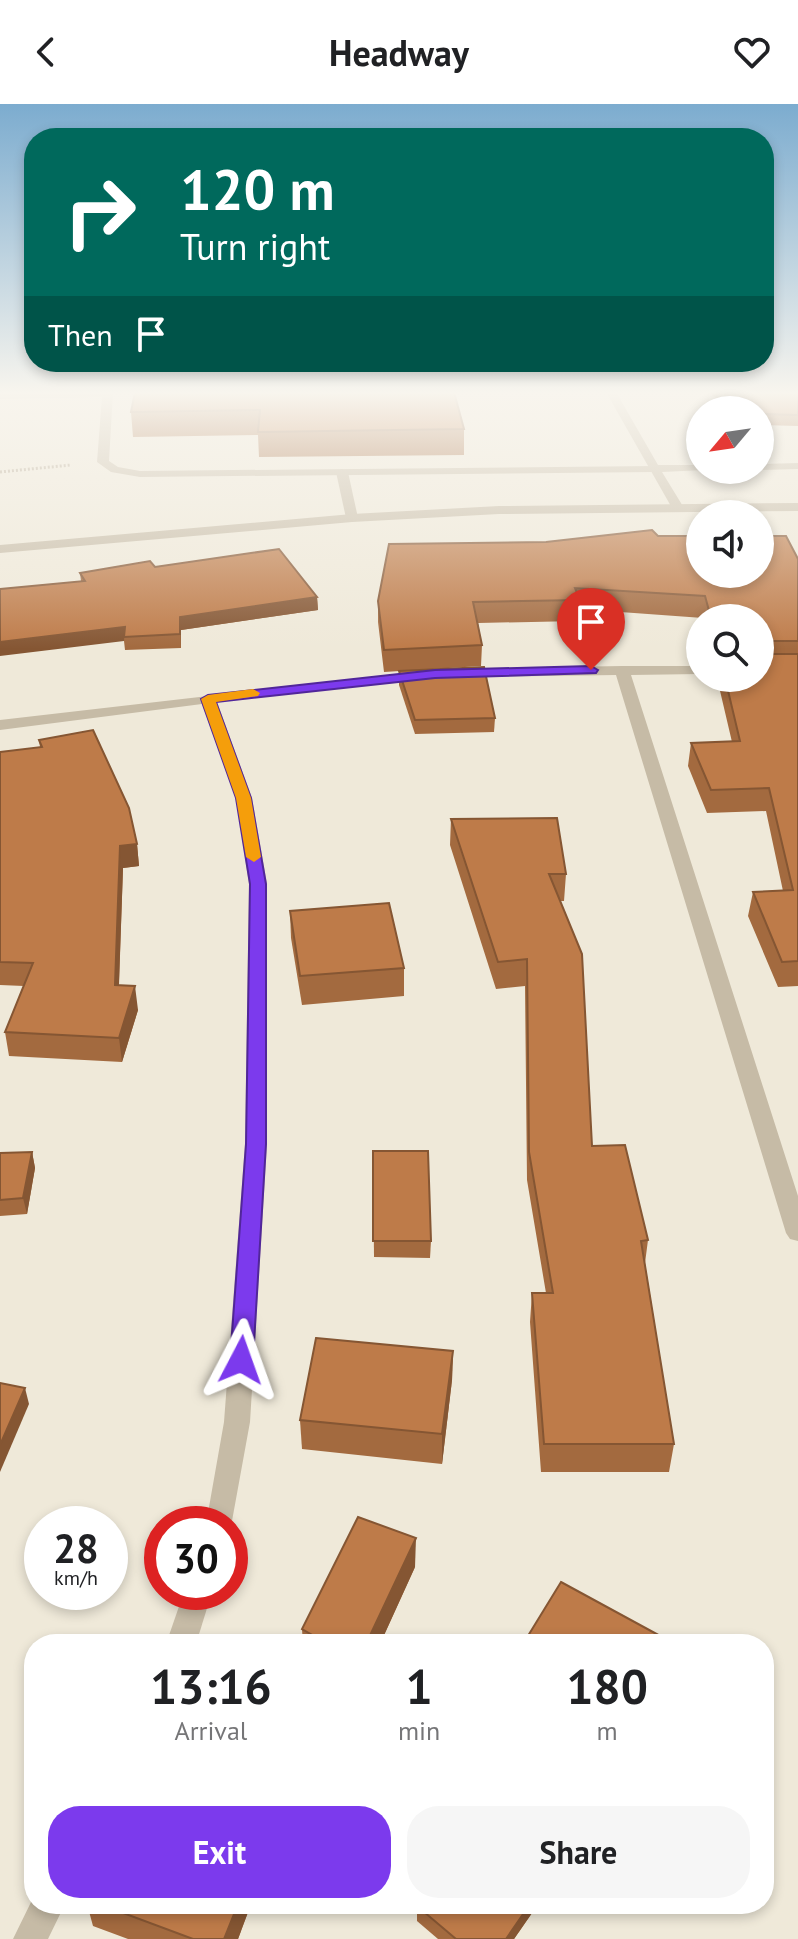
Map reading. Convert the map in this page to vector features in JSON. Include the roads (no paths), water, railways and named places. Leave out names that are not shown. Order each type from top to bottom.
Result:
[{"type":"street","points":[[343,478],[352,518]]},
{"type":"street","points":[[659,478],[678,508]]},
{"type":"street","points":[[0,549],[352,518],[499,510],[798,507]]},
{"type":"street","points":[[622,670],[798,1233]]},
{"type":"street","points":[[0,725],[443,674],[686,670]]},
{"type":"street","points":[[208,699],[244,798],[258,884],[256,1144],[237,1422],[223,1506]]},
{"type":"street","points":[[184,1634],[192,1610]]},
{"type":"street","points":[[30,1939],[43,1914]]}]
